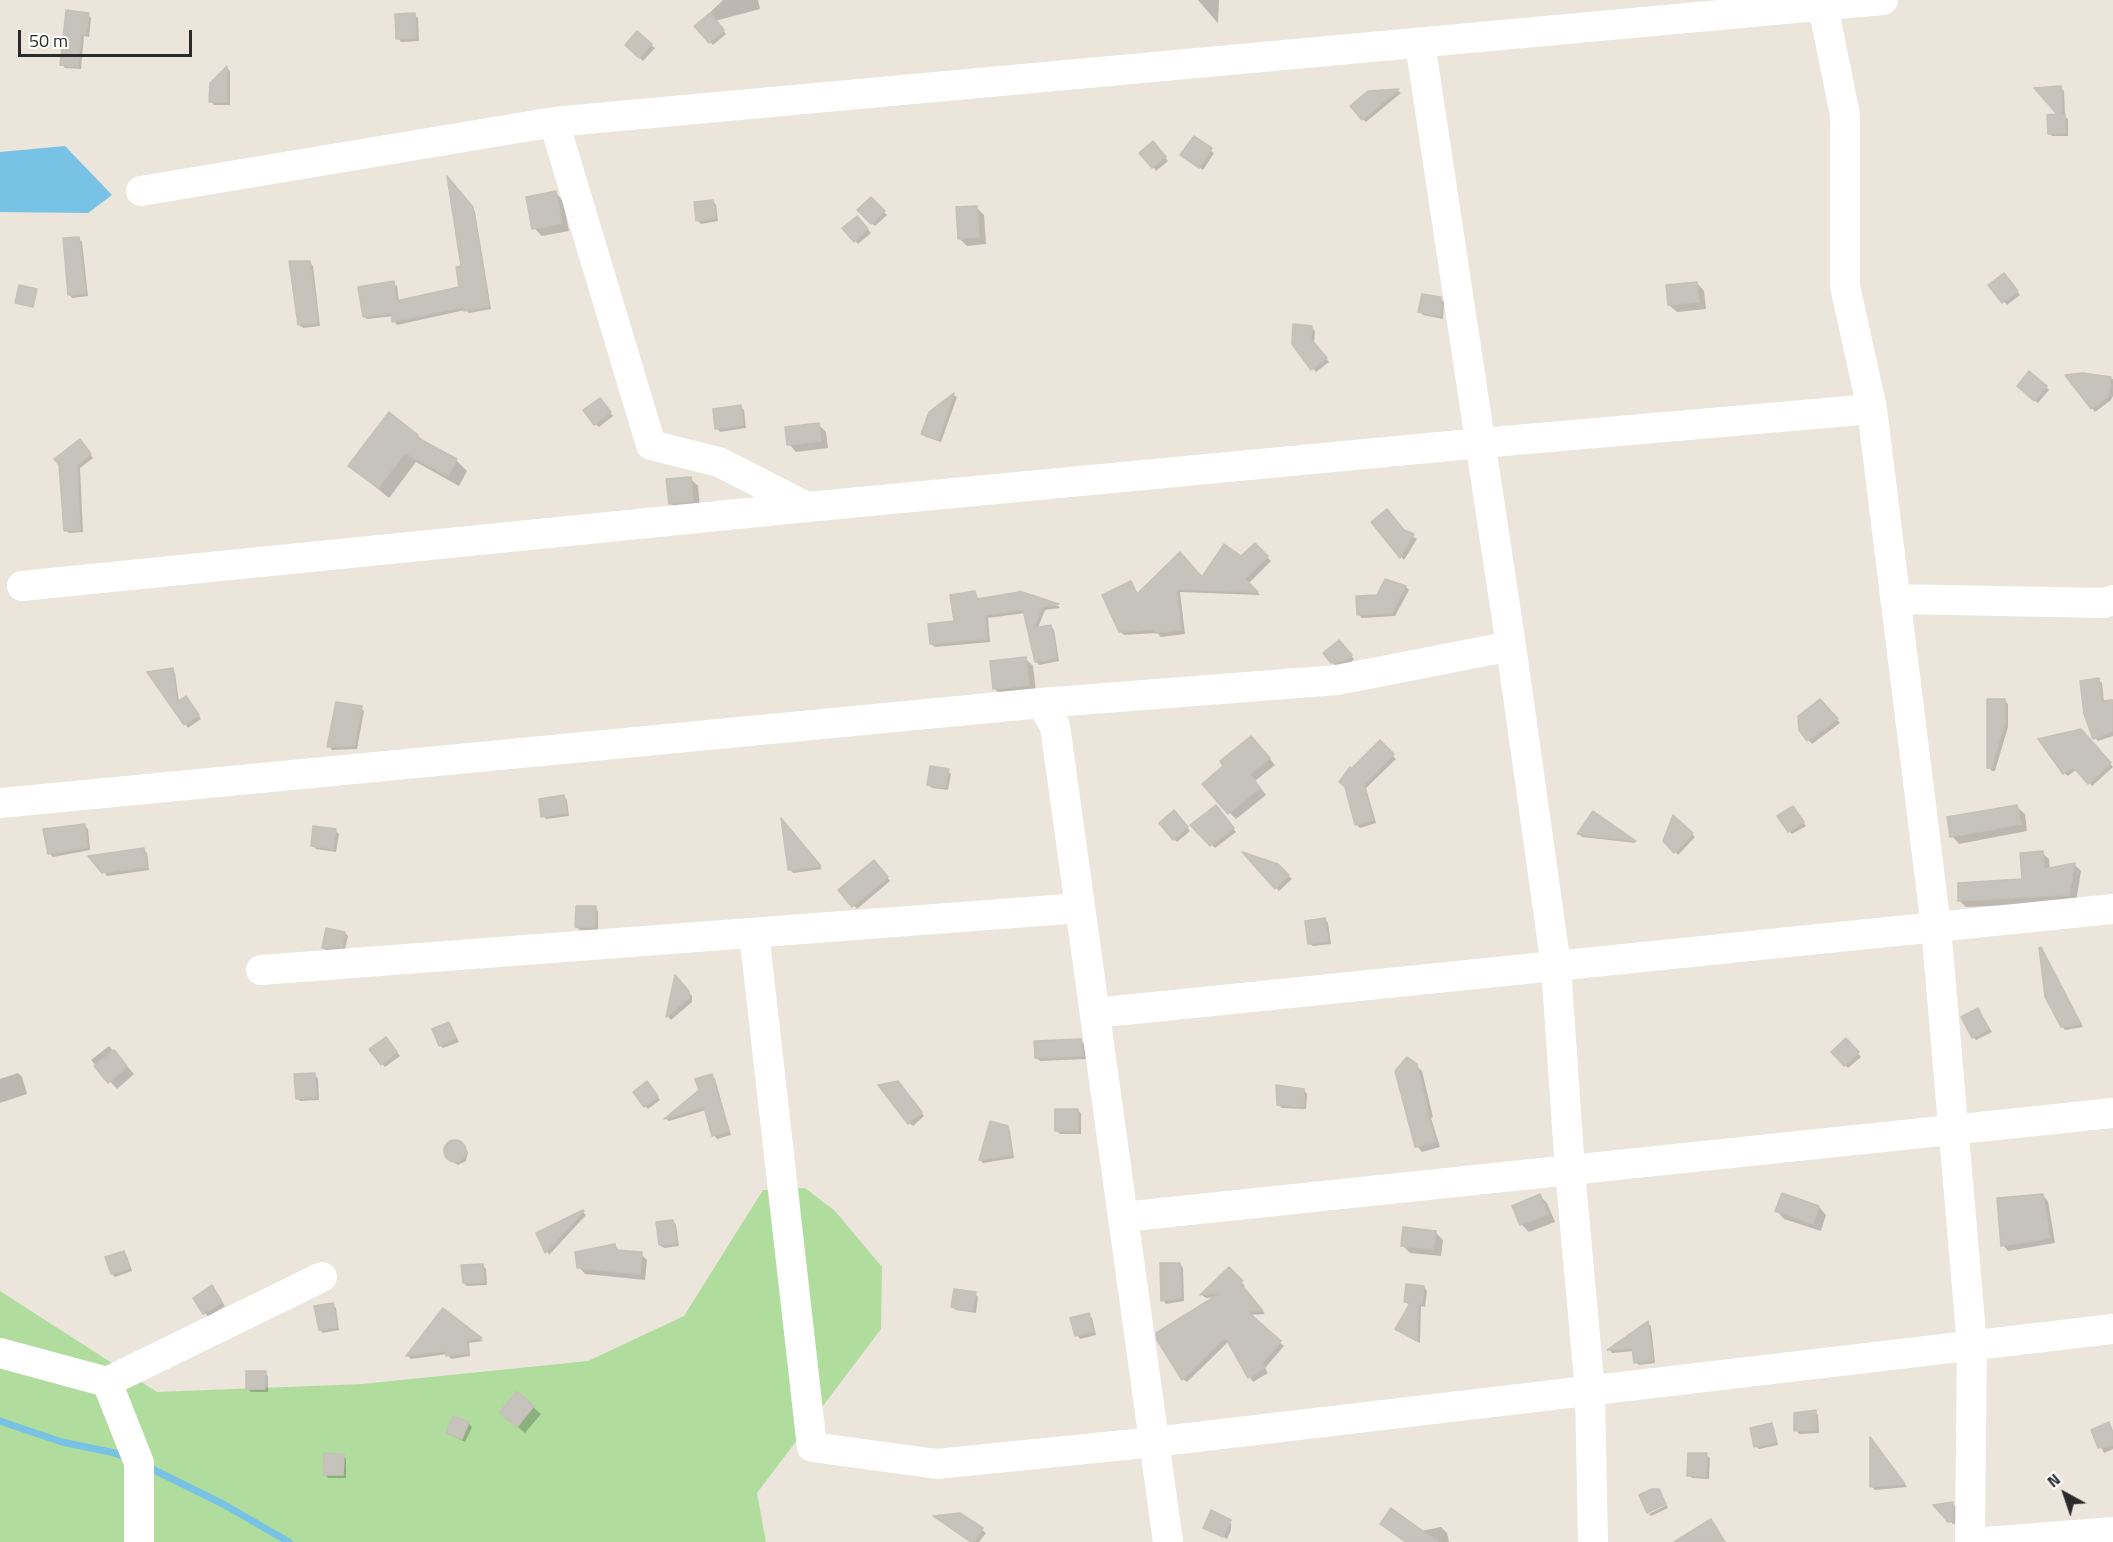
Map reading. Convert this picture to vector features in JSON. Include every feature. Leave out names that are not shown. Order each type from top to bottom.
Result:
[{"type":"street","points":[[141,191],[554,122],[1883,0]]},
{"type":"street","points":[[1823,6],[1845,115],[1845,286],[1872,409],[1936,927],[1972,1345],[1970,1542]]},
{"type":"street","points":[[1420,43],[1511,646],[1556,966],[1570,1171],[1590,1391],[1593,1542]]},
{"type":"street","points":[[554,122],[651,445],[719,462],[807,507]]},
{"type":"street","points":[[22,586],[807,507],[1481,443],[1872,409]]},
{"type":"street","points":[[1895,599],[2104,603],[2113,600]]},
{"type":"street","points":[[0,803],[1041,703],[1337,680],[1511,646]]},
{"type":"street","points":[[1041,703],[1055,726],[1168,1542]]},
{"type":"street","points":[[261,970],[1080,908]]},
{"type":"street","points":[[1095,1013],[2113,909]]},
{"type":"street","points":[[754,933],[812,1447],[937,1464],[1154,1442],[2113,1329]]},
{"type":"street","points":[[1123,1217],[2113,1113]]},
{"type":"street","points":[[0,1353],[107,1382],[322,1277]]},
{"type":"street","points":[[107,1382],[139,1463],[140,1542]]},
{"type":"street","points":[[1986,1542],[2113,1532]]},
{"type":"green space","points":[[805,1188],[835,1211],[882,1267],[881,1329],[757,1493],[766,1542],[0,1542],[0,1291],[157,1392],[362,1384],[588,1361],[684,1316],[763,1190]]},
{"type":"water","points":[[65,146],[112,195],[88,213],[0,212],[0,152]]},
{"type":"building","points":[[66,10],[89,13],[86,34],[81,33],[78,67],[60,65]]},
{"type":"building","points":[[415,13],[416,38],[396,39],[395,14]]},
{"type":"building","points":[[710,13],[724,30],[709,43],[694,26]]},
{"type":"building","points":[[637,31],[652,44],[639,58],[625,45]]},
{"type":"building","points":[[227,66],[227,102],[209,102],[210,83]]},
{"type":"building","points":[[2061,86],[2062,114],[2065,114],[2066,133],[2048,134],[2047,115],[2057,114],[2034,88]]},
{"type":"building","points":[[1399,89],[1362,120],[1350,106],[1368,91]]},
{"type":"building","points":[[1194,136],[1212,148],[1199,168],[1180,155]]},
{"type":"building","points":[[1153,141],[1166,157],[1152,168],[1139,153]]},
{"type":"building","points":[[447,176],[473,207],[489,306],[464,311],[463,307],[392,322],[392,313],[363,317],[358,287],[394,281],[396,301],[459,287],[456,267],[461,266]]},
{"type":"building","points":[[556,191],[562,223],[532,229],[526,197]]},
{"type":"building","points":[[871,197],[885,211],[871,224],[857,210]]},
{"type":"building","points":[[713,200],[716,218],[696,221],[694,202]]},
{"type":"building","points":[[977,206],[979,237],[958,239],[956,207]]},
{"type":"building","points":[[857,216],[868,229],[854,242],[842,228]]},
{"type":"building","points":[[79,237],[86,293],[68,295],[63,238]]},
{"type":"building","points":[[289,261],[310,261],[318,323],[298,325]]},
{"type":"building","points":[[2004,273],[2018,291],[2002,303],[1988,285]]},
{"type":"building","points":[[1697,282],[1699,302],[1668,305],[1666,285]]},
{"type":"building","points":[[19,285],[37,289],[33,307],[15,303]]},
{"type":"building","points":[[1422,294],[1441,297],[1440,316],[1418,312]]},
{"type":"building","points":[[1293,324],[1312,326],[1311,339],[1327,358],[1311,370],[1292,344]]},
{"type":"building","points":[[2029,371],[2047,386],[2034,401],[2017,386]]},
{"type":"building","points":[[2083,373],[2111,377],[2108,397],[2091,409],[2065,375]]},
{"type":"building","points":[[954,393],[938,440],[921,434],[929,412]]},
{"type":"building","points":[[600,398],[611,412],[594,425],[583,410]]},
{"type":"building","points":[[741,405],[743,425],[715,429],[713,409]]},
{"type":"building","points":[[389,412],[418,435],[416,437],[457,459],[448,476],[405,453],[378,488],[348,466]]},
{"type":"building","points":[[819,423],[821,441],[787,445],[785,427]]},
{"type":"building","points":[[80,439],[91,454],[77,465],[80,530],[64,531],[59,465],[54,459]]},
{"type":"building","points":[[691,477],[693,501],[669,504],[666,479]]},
{"type":"building","points":[[1387,509],[1404,530],[1414,534],[1400,558],[1371,522]]},
{"type":"building","points":[[1255,543],[1268,556],[1245,579],[1258,592],[1176,589],[1181,630],[1156,633],[1155,629],[1119,632],[1102,595],[1131,581],[1137,594],[1180,552],[1202,577],[1224,544],[1241,556]]},
{"type":"building","points":[[1385,579],[1406,586],[1392,613],[1357,615],[1356,596],[1377,595]]},
{"type":"building","points":[[975,591],[977,599],[1019,591],[1059,604],[1042,607],[1034,628],[1051,625],[1057,658],[1035,662],[1023,610],[985,615],[987,639],[930,644],[928,624],[954,621],[950,595]]},
{"type":"building","points":[[1339,640],[1352,655],[1345,661],[1331,663],[1323,653]]},
{"type":"building","points":[[1026,657],[1029,685],[993,689],[990,661]]},
{"type":"building","points":[[173,668],[177,702],[186,696],[199,715],[184,725],[147,672]]},
{"type":"building","points":[[2099,678],[2102,701],[2113,700],[2113,731],[2093,739],[2084,714],[2080,681]]},
{"type":"building","points":[[1820,699],[1838,719],[1807,741],[1799,730],[1798,716]]},
{"type":"building","points":[[1987,699],[2005,699],[2005,723],[1991,768],[1987,768]]},
{"type":"building","points":[[336,702],[362,706],[354,746],[327,747]]},
{"type":"building","points":[[2081,729],[2111,763],[2088,784],[2073,767],[2063,774],[2038,739]]},
{"type":"building","points":[[1251,736],[1270,758],[1250,774],[1260,788],[1228,814],[1202,784],[1223,766],[1220,761]]},
{"type":"building","points":[[1380,740],[1394,754],[1364,785],[1373,820],[1355,825],[1345,787],[1339,782],[1350,767],[1352,768]]},
{"type":"building","points":[[930,766],[949,769],[945,788],[927,785]]},
{"type":"building","points":[[564,795],[567,813],[541,817],[539,799]]},
{"type":"building","points":[[1216,805],[1234,828],[1210,846],[1190,825]]},
{"type":"building","points":[[2017,805],[2021,824],[1950,837],[1947,817]]},
{"type":"building","points":[[1793,806],[1804,822],[1788,832],[1777,816]]},
{"type":"building","points":[[1174,810],[1188,827],[1173,840],[1159,823]]},
{"type":"building","points":[[1593,811],[1636,841],[1577,834]]},
{"type":"building","points":[[1673,815],[1693,833],[1674,853],[1663,841]]},
{"type":"building","points":[[781,818],[821,866],[788,870]]},
{"type":"building","points":[[85,824],[87,847],[48,854],[43,829]]},
{"type":"building","points":[[313,826],[336,829],[333,849],[311,846]]},
{"type":"building","points":[[144,848],[147,867],[102,873],[88,856]]},
{"type":"building","points":[[2043,851],[2044,869],[2075,863],[2069,895],[1958,901],[1958,883],[2022,879],[2020,853]]},
{"type":"building","points":[[1242,852],[1278,864],[1289,875],[1275,889]]},
{"type":"building","points":[[874,860],[888,877],[852,907],[838,890]]},
{"type":"building","points":[[576,906],[596,906],[595,927],[575,927]]},
{"type":"building","points":[[1325,918],[1328,941],[1308,944],[1305,921]]},
{"type":"building","points":[[326,928],[345,932],[342,947],[322,948]]},
{"type":"building","points":[[2041,947],[2081,1024],[2061,1027],[2045,997],[2039,948]]},
{"type":"building","points":[[675,975],[689,991],[689,998],[666,1017]]},
{"type":"building","points":[[1978,1008],[1989,1029],[1972,1038],[1961,1017]]},
{"type":"building","points":[[449,1022],[456,1038],[439,1046],[432,1029]]},
{"type":"building","points":[[386,1037],[397,1052],[381,1065],[369,1049]]},
{"type":"building","points":[[1846,1038],[1859,1052],[1844,1066],[1831,1052]]},
{"type":"building","points":[[1081,1039],[1083,1056],[1035,1058],[1034,1041]]},
{"type":"building","points":[[114,1050],[127,1066],[108,1083],[94,1066]]},
{"type":"building","points":[[1407,1057],[1417,1064],[1427,1113],[1436,1142],[1415,1147],[1395,1071]]},
{"type":"building","points":[[315,1073],[316,1097],[296,1099],[294,1074]]},
{"type":"building","points":[[712,1074],[729,1131],[712,1136],[704,1107],[664,1119],[699,1090],[695,1079]]},
{"type":"building","points":[[647,1081],[658,1096],[644,1107],[633,1092]]},
{"type":"building","points":[[898,1081],[922,1112],[908,1124],[878,1085]]},
{"type":"building","points":[[1276,1085],[1304,1089],[1304,1107],[1277,1105]]},
{"type":"building","points":[[1055,1109],[1078,1109],[1078,1131],[1055,1131]]},
{"type":"building","points":[[990,1121],[1008,1126],[1012,1155],[979,1160]]},
{"type":"building","points":[[455,1140],[463,1143],[466,1151],[463,1159],[455,1162],[447,1159],[444,1151],[447,1143]]},
{"type":"building","points":[[1782,1193],[1819,1206],[1813,1224],[1775,1211]]},
{"type":"building","points":[[1540,1194],[1548,1214],[1520,1225],[1512,1206]]},
{"type":"building","points":[[2043,1194],[2050,1238],[2001,1246],[1997,1198]]},
{"type":"building","points":[[584,1211],[545,1253],[536,1233]]},
{"type":"building","points":[[673,1220],[677,1243],[659,1245],[656,1222]]},
{"type":"building","points":[[1403,1227],[1436,1231],[1433,1249],[1401,1246]]},
{"type":"building","points":[[615,1244],[616,1250],[642,1252],[640,1274],[577,1268],[575,1252]]},
{"type":"building","points":[[124,1251],[130,1268],[111,1274],[105,1257]]},
{"type":"building","points":[[1160,1263],[1180,1263],[1181,1298],[1161,1301]]},
{"type":"building","points":[[483,1264],[484,1282],[463,1283],[461,1265]]},
{"type":"building","points":[[1229,1267],[1243,1281],[1240,1283],[1263,1311],[1247,1311],[1281,1341],[1262,1363],[1265,1368],[1248,1378],[1225,1337],[1182,1380],[1157,1340],[1156,1333],[1222,1292],[1200,1295]]},
{"type":"building","points":[[1406,1284],[1424,1286],[1422,1304],[1418,1304],[1417,1341],[1395,1329],[1410,1303],[1404,1302]]},
{"type":"building","points":[[212,1285],[222,1302],[203,1314],[193,1298]]},
{"type":"building","points":[[954,1289],[976,1292],[972,1311],[951,1307]]},
{"type":"building","points":[[333,1303],[337,1327],[319,1330],[314,1306]]},
{"type":"building","points":[[443,1308],[482,1338],[466,1340],[468,1353],[446,1356],[446,1351],[406,1356]]},
{"type":"building","points":[[1089,1313],[1093,1331],[1075,1336],[1070,1318]]},
{"type":"building","points":[[1648,1321],[1653,1360],[1634,1363],[1632,1348],[1607,1350]]},
{"type":"building","points":[[246,1371],[266,1371],[265,1389],[246,1389]]},
{"type":"building","points":[[517,1391],[534,1406],[517,1427],[499,1413]]},
{"type":"building","points":[[1816,1410],[1816,1430],[1794,1431],[1794,1413]]},
{"type":"building","points":[[453,1416],[469,1422],[462,1439],[446,1433]]},
{"type":"building","points":[[2109,1422],[2113,1433],[2113,1445],[2098,1448],[2091,1430]]},
{"type":"building","points":[[1772,1423],[1776,1442],[1754,1447],[1750,1428]]},
{"type":"building","points":[[1870,1437],[1905,1484],[1870,1487]]},
{"type":"building","points":[[324,1453],[344,1454],[343,1475],[323,1475]]},
{"type":"building","points":[[1688,1453],[1707,1453],[1706,1476],[1687,1476]]},
{"type":"building","points":[[1652,1489],[1659,1489],[1666,1504],[1647,1513],[1639,1495]]},
{"type":"building","points":[[1953,1502],[1953,1521],[1948,1522],[1933,1505]]},
{"type":"building","points":[[1391,1508],[1438,1542],[1406,1542],[1380,1524]]},
{"type":"building","points":[[1211,1510],[1231,1520],[1223,1537],[1203,1528]]},
{"type":"building","points":[[960,1513],[983,1528],[974,1542],[933,1516]]},
{"type":"building","points":[[1711,1519],[1725,1542],[1674,1542]]},
{"type":"waterway","points":[[0,1421],[62,1442],[115,1453],[127,1458]]},
{"type":"waterway","points":[[146,1466],[223,1504],[289,1542]]}]
